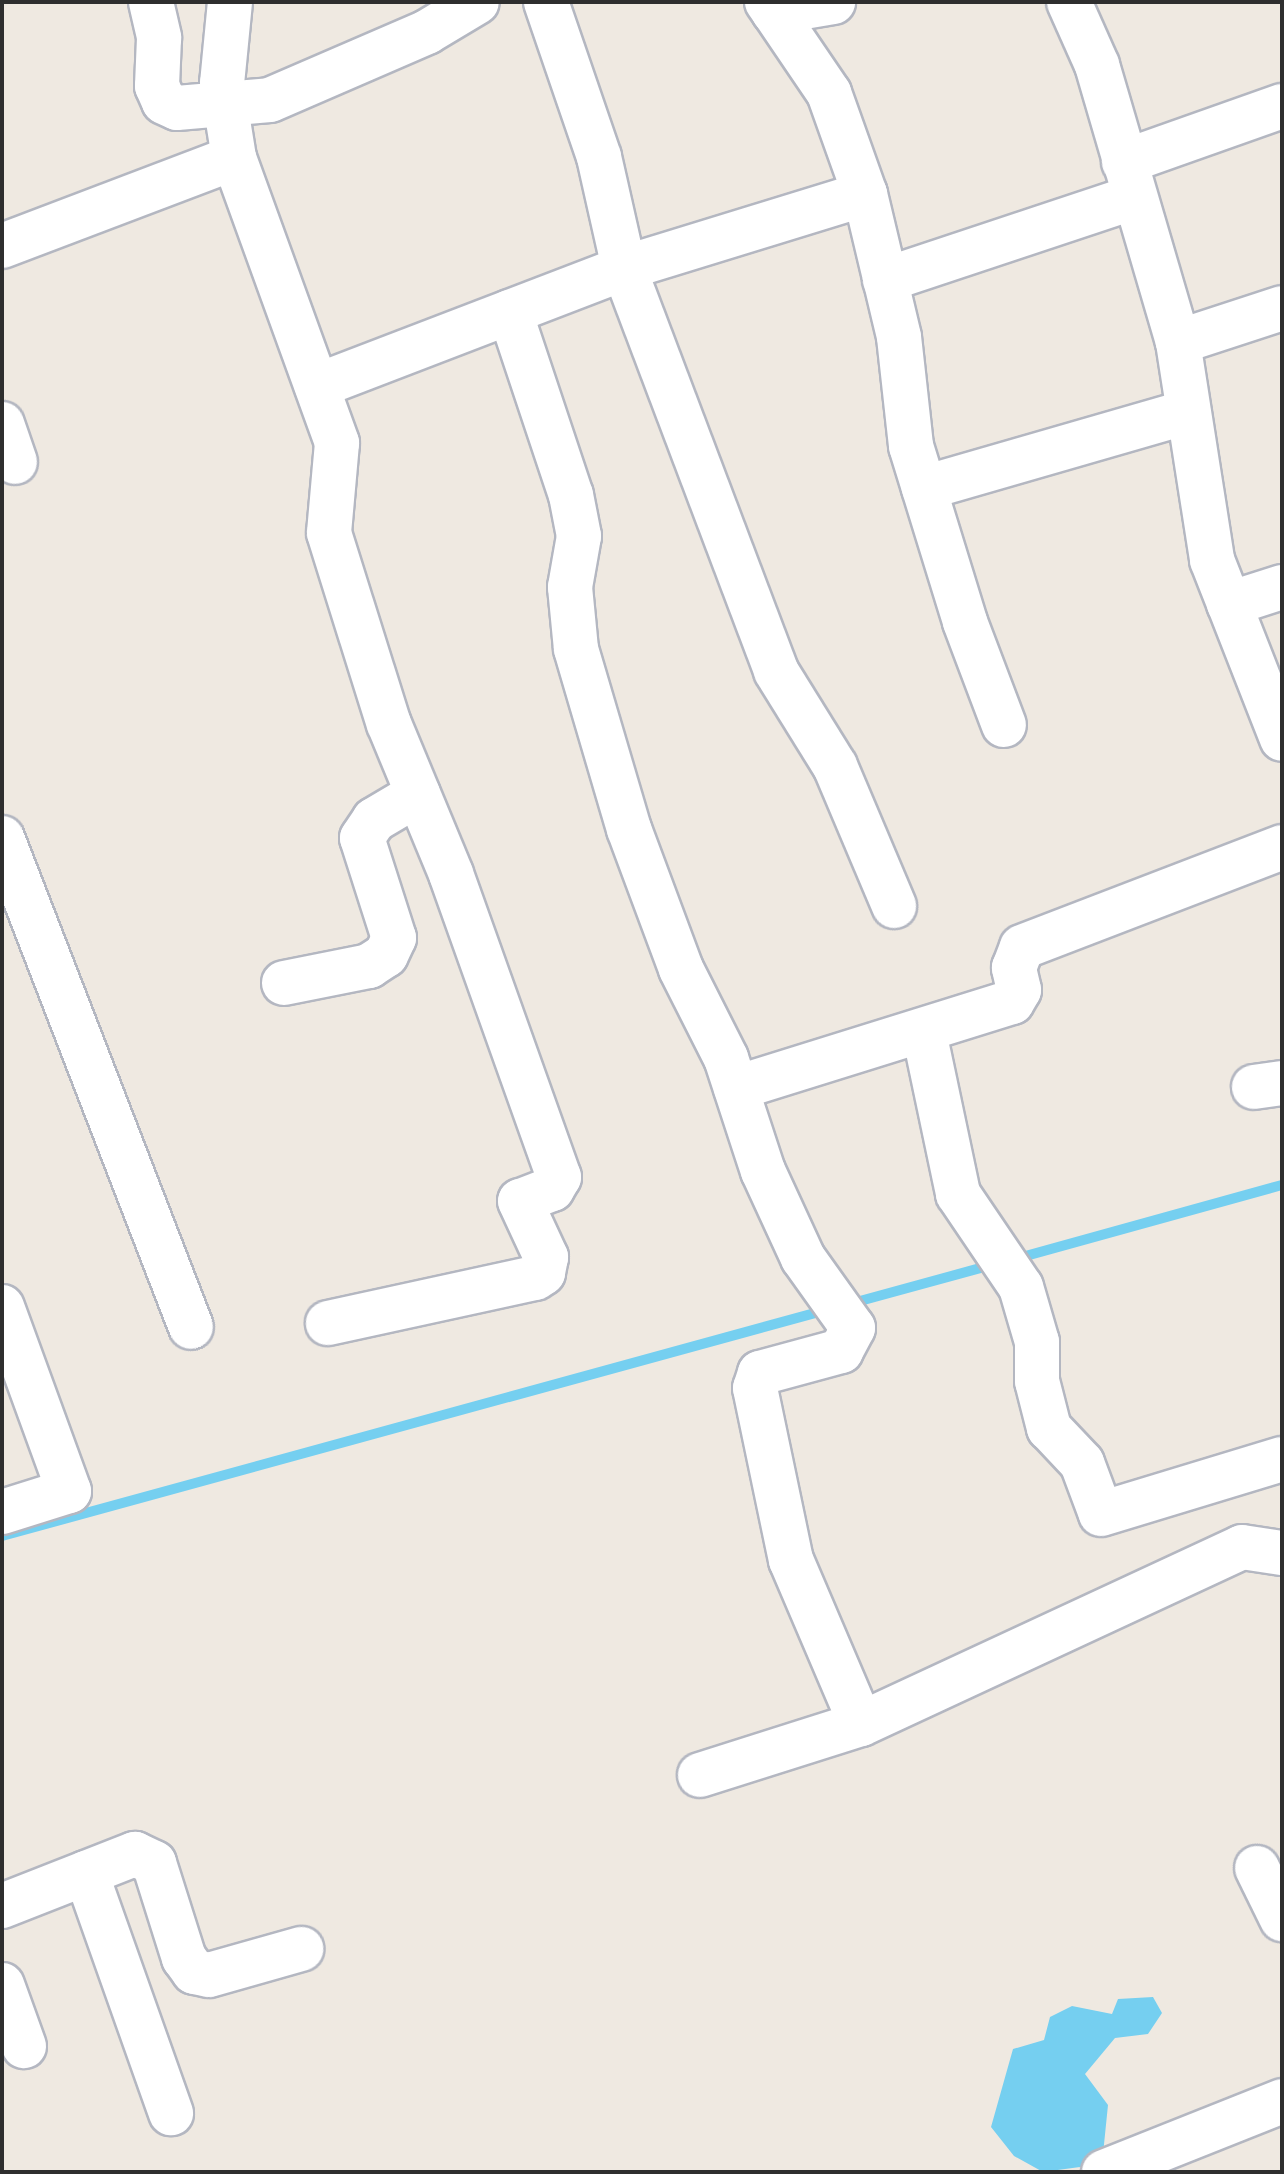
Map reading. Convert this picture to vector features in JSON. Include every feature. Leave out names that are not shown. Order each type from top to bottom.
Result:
[{"type":"street","points":[[151,2],[159,38],[157,86],[164,102],[177,108],[270,100],[427,32],[477,2]]},
{"type":"street","points":[[230,2],[222,83],[234,158],[337,443],[329,533],[389,724],[418,794],[559,1177],[552,1189],[520,1201],[547,1265],[535,1278],[328,1323]]},
{"type":"street","points":[[546,2],[607,182],[624,268],[776,671],[835,766],[894,906]]},
{"type":"street","points":[[833,2],[770,7],[829,93],[865,194],[899,337],[911,446],[965,622],[1004,725]]},
{"type":"street","points":[[1069,2],[1097,65],[1178,342],[1212,560],[1282,739]]},
{"type":"street","points":[[885,280],[1129,180],[1282,106]]},
{"type":"street","points":[[2,246],[234,158]]},
{"type":"street","points":[[317,386],[624,268],[865,194]]},
{"type":"street","points":[[1178,342],[1282,308]]},
{"type":"street","points":[[510,312],[571,495],[579,545],[570,618],[585,692],[681,969],[736,1088],[763,1171],[796,1243],[842,1309],[841,1351],[760,1373],[755,1388],[791,1560],[861,1724]]},
{"type":"street","points":[[924,488],[1188,412]]},
{"type":"street","points":[[1229,604],[1282,587]]},
{"type":"street","points":[[284,983],[369,966],[386,955],[394,938],[362,838],[374,820],[418,794]]},
{"type":"street","points":[[2,838],[191,1327]]},
{"type":"street","points":[[736,1088],[924,1032],[1012,1002],[1019,990],[1015,954],[1031,941],[1282,847]]},
{"type":"street","points":[[924,1032],[958,1194],[989,1246],[1021,1287],[1037,1342],[1037,1381],[1049,1428],[1082,1463],[1101,1514],[1282,1459]]},
{"type":"street","points":[[2,1307],[69,1491],[2,1512]]},
{"type":"street","points":[[700,1775],[861,1724],[1242,1547],[1282,1553]]},
{"type":"street","points":[[2,1906],[135,1854],[154,1863],[184,1958],[194,1972]]},
{"type":"street","points":[[1257,1868],[1282,1919]]},
{"type":"street","points":[[86,1873],[129,1987],[171,2113]]},
{"type":"street","points":[[129,1987],[194,1972],[209,1975],[301,1949]]},
{"type":"street","points":[[2,1985],[24,2046]]},
{"type":"street","points":[[1111,2171],[1282,2101]]},
{"type":"water","points":[[1153,1997],[1162,2013],[1148,2034],[1115,2038],[1085,2074],[1108,2105],[1102,2164],[1043,2172],[1014,2156],[991,2127],[1013,2049],[1044,2040],[1050,2017],[1072,2006],[1112,2014],[1118,1999]]},
{"type":"waterway","points":[[1015,1259],[1282,1185]]},
{"type":"waterway","points":[[849,1304],[992,1265]]},
{"type":"waterway","points":[[2,1536],[826,1310]]}]
